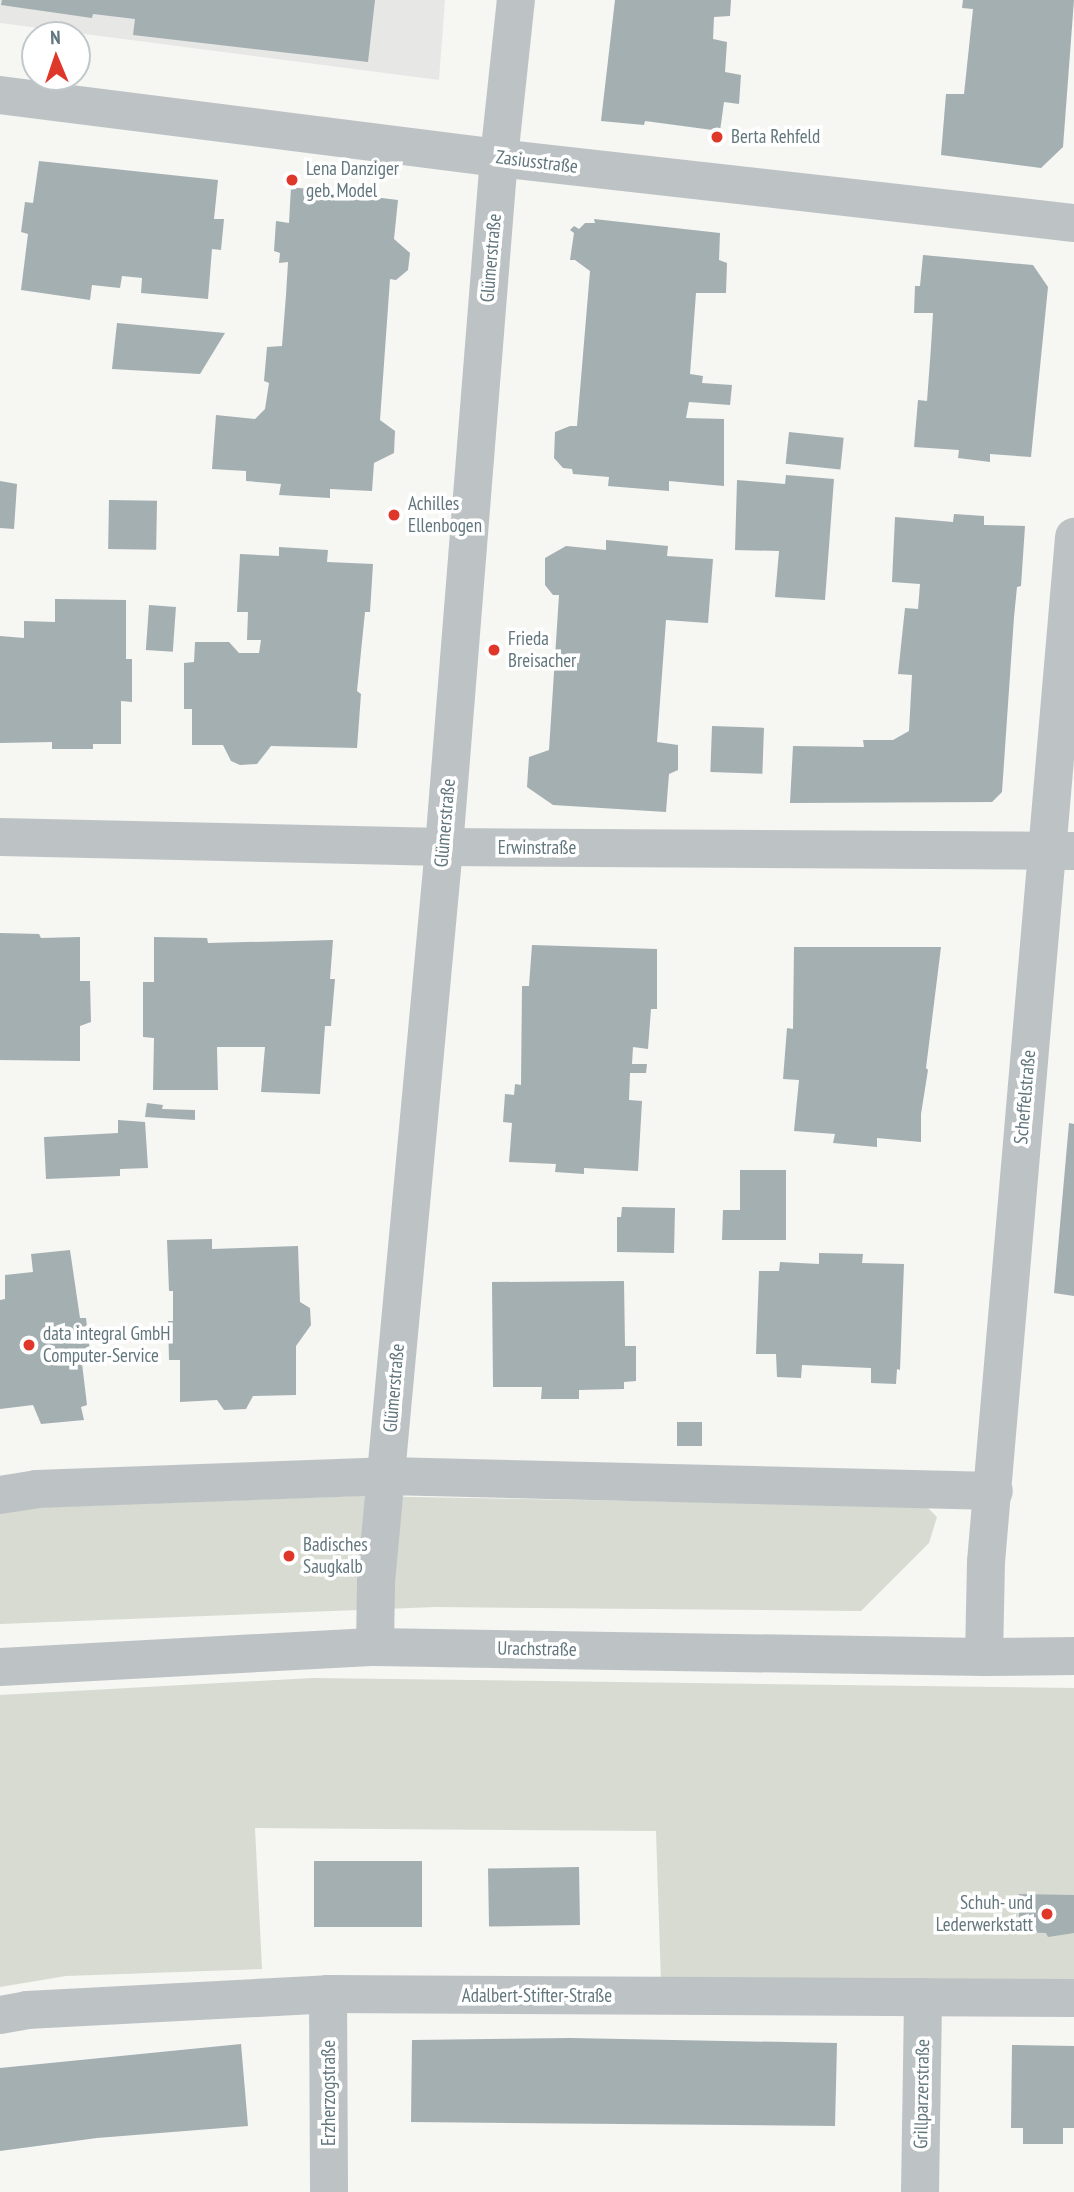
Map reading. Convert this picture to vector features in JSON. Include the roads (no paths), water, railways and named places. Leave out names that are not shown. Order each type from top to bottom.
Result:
[{"type":"street","name":"Glümerstraße","points":[[375,1647],[376,1582],[444,847],[499,158],[516,0]]},
{"type":"street","name":"Zasiusstraße","points":[[0,95],[499,158],[1074,223]]},
{"type":"street","name":"Scheffelstraße","points":[[984,1657],[986,1562],[1060,850],[1074,537]]},
{"type":"street","name":"Erwinstraße","points":[[0,837],[444,847],[1060,850]]},
{"type":"street","points":[[0,1495],[36,1489],[386,1476],[994,1491]]},
{"type":"street","name":"Urachstraße","points":[[0,1667],[375,1647],[984,1657],[1074,1656]]},
{"type":"street","name":"Adalbert-Stifter-Straße","points":[[0,2015],[27,2010],[328,1994],[1074,1998]]},
{"type":"street","name":"Erzherzogstraße","points":[[328,1994],[329,2192]]},
{"type":"street","name":"Grillparzerstraße","points":[[920,2192],[923,1997]]},
{"type":"place","name":"Berta Rehfeld","points":[[717,137]]},
{"type":"place","name":"Lena Danziger geb. Model","points":[[292,180]]},
{"type":"place","name":"Achilles Ellenbogen","points":[[394,515]]},
{"type":"place","name":"Frieda Breisacher","points":[[494,650]]},
{"type":"place","name":"data integral GmbH Computer-Service","points":[[29,1345]]},
{"type":"place","name":"Badisches Saugkalb","points":[[289,1556]]},
{"type":"place","name":"Schuh- und Lederwerkstatt","points":[[1047,1914]]}]
